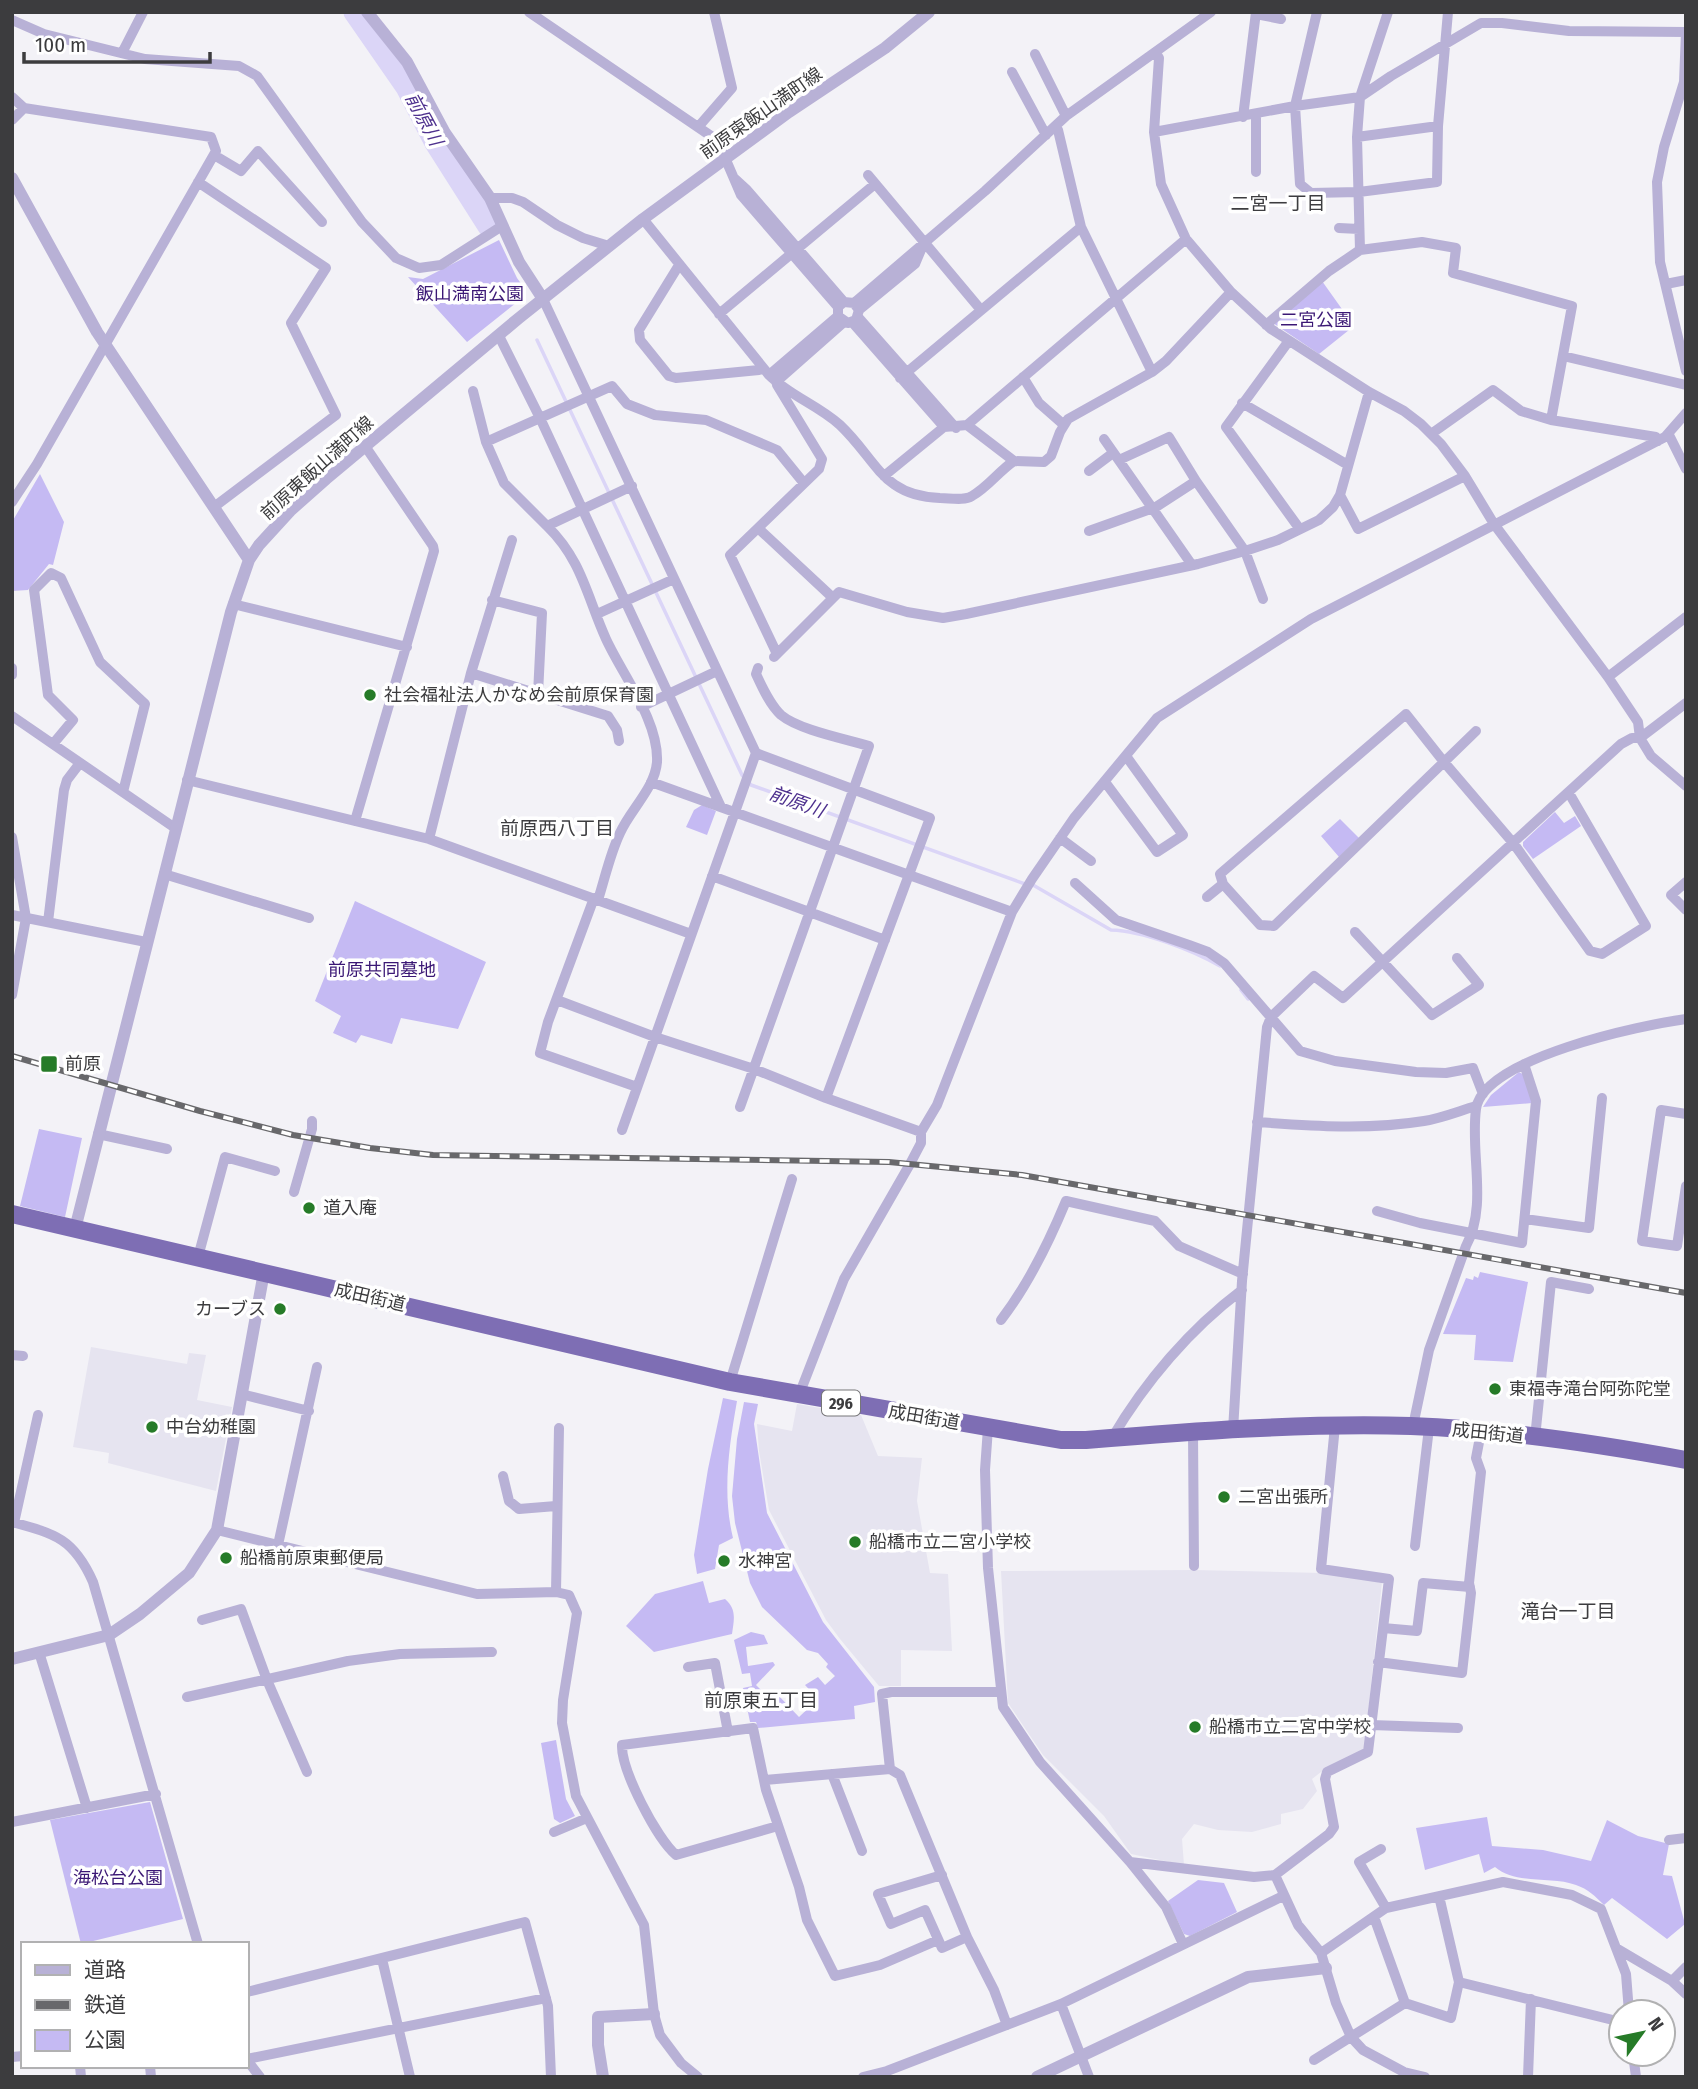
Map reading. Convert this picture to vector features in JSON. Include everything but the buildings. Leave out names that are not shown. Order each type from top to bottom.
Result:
[{"type":"highway","name":"成田街道","points":[[12,1214],[730,1382],[1061,1440],[1335,1426],[1421,1427],[1535,1438],[1686,1460]]},
{"type":"street","points":[[121,53],[143,12]]},
{"type":"street","points":[[368,12],[407,62],[445,133],[491,198],[519,262],[543,299],[756,753],[930,818],[825,1098]]},
{"type":"street","points":[[529,12],[699,126],[720,146],[741,195],[795,251],[904,375],[956,427],[1014,461],[1044,462],[1051,456],[1068,419],[1153,372],[1231,292]]},
{"type":"street","points":[[699,126],[732,88],[714,12]]},
{"type":"street","name":"前原東飯山満町線","points":[[75,1229],[233,604],[249,560],[259,545],[291,510],[365,446],[609,246],[724,158],[885,48],[929,12]]},
{"type":"street","points":[[769,375],[849,312],[1066,116],[1212,12]]},
{"type":"street","points":[[1317,12],[1295,106],[1300,184],[1311,193],[1359,192],[1437,182],[1438,126],[1448,12]]},
{"type":"street","points":[[1360,250],[1357,137],[1360,97],[1388,12]]},
{"type":"street","points":[[1243,117],[1256,13],[1281,19]]},
{"type":"street","points":[[1154,132],[1360,97],[1481,23],[1503,17],[1569,31],[1686,32],[1684,82],[1664,146],[1657,182],[1660,262],[1686,371]]},
{"type":"street","points":[[12,20],[44,34],[145,59],[239,66],[257,76],[362,222],[396,258],[407,263],[419,268],[441,265],[502,226]]},
{"type":"street","points":[[1156,53],[1159,58],[1154,132],[1161,184],[1186,239],[1231,292],[1266,325],[1288,342],[1404,411],[1431,434],[1465,476],[1494,524],[1608,677],[1638,722],[1640,738],[1651,756],[1686,785]]},
{"type":"street","points":[[1035,54],[1066,116]]},
{"type":"street","points":[[1012,72],[1046,135]]},
{"type":"street","points":[[12,97],[24,108],[211,137],[216,151],[37,464],[12,502]]},
{"type":"street","points":[[12,120],[24,108]]},
{"type":"street","points":[[1256,115],[1256,172]]},
{"type":"street","points":[[1055,126],[1081,227],[1153,372]]},
{"type":"street","points":[[1357,137],[1438,126]]},
{"type":"street","points":[[214,155],[242,171],[258,151],[322,222]]},
{"type":"street","points":[[12,178],[105,344],[249,560]]},
{"type":"street","points":[[719,314],[795,251],[872,180],[981,310]]},
{"type":"street","points":[[198,182],[326,268],[291,323],[336,415],[214,507]]},
{"type":"street","points":[[491,198],[512,198],[523,202],[583,238],[609,246]]},
{"type":"street","points":[[643,219],[769,375],[821,459],[819,469],[730,555],[775,655],[839,592],[872,603],[943,618],[1192,565],[1278,540],[1320,520],[1333,508],[1340,495],[1369,392]]},
{"type":"street","points":[[904,375],[1081,227]]},
{"type":"street","points":[[1339,228],[1359,229]]},
{"type":"street","points":[[884,476],[1023,377],[1186,239]]},
{"type":"street","points":[[1266,325],[1329,271],[1360,250],[1422,242],[1456,248],[1452,273],[1572,306],[1551,420]]},
{"type":"street","points":[[679,265],[639,330],[640,340],[669,376],[676,378],[759,370],[819,408],[841,426],[884,476],[898,488],[913,495],[970,497],[1014,461]]},
{"type":"street","points":[[1666,284],[1686,280]]},
{"type":"street","points":[[499,336],[583,509],[721,807]]},
{"type":"street","points":[[1288,342],[1226,428],[1299,528]]},
{"type":"street","points":[[1563,356],[1686,384]]},
{"type":"street","points":[[1023,377],[1039,403],[1064,425]]},
{"type":"street","points":[[486,442],[612,386],[627,404],[655,415],[706,420],[777,450],[803,482]]},
{"type":"street","points":[[1431,434],[1493,390],[1521,411],[1551,420],[1656,437],[1658,441]]},
{"type":"street","points":[[473,391],[486,442],[504,483],[564,543],[582,577],[606,638],[656,738],[657,765],[651,782],[620,832],[540,1053],[637,1087]]},
{"type":"street","points":[[1242,403],[1349,465]]},
{"type":"street","points":[[1670,434],[1686,413]]},
{"type":"street","points":[[799,1395],[845,1279],[921,1143],[921,1132],[937,1105],[1012,912],[1074,818],[1157,718],[1233,667],[1311,620],[1686,427]]},
{"type":"street","points":[[1670,434],[1686,469]]},
{"type":"street","points":[[1089,471],[1116,457],[1169,437],[1245,551],[1263,599]]},
{"type":"street","points":[[1104,439],[1192,565]]},
{"type":"street","points":[[355,821],[434,551],[365,446]]},
{"type":"street","points":[[1340,495],[1358,529],[1465,476]]},
{"type":"street","points":[[1089,531],[1152,508],[1196,481]]},
{"type":"street","points":[[547,526],[632,486]]},
{"type":"street","points":[[758,528],[832,597]]},
{"type":"street","points":[[429,839],[471,673],[512,540]]},
{"type":"street","points":[[53,744],[73,720],[48,695],[34,590],[51,573],[61,578],[100,662],[145,704],[124,792]]},
{"type":"street","points":[[597,614],[674,579]]},
{"type":"street","points":[[492,600],[542,613],[538,694]]},
{"type":"street","points":[[233,604],[407,647]]},
{"type":"street","points":[[1608,677],[1686,617]]},
{"type":"street","points":[[12,667],[12,675]]},
{"type":"street","points":[[740,1107],[869,746],[797,724],[779,714],[762,688],[756,674],[758,668]]},
{"type":"street","points":[[640,706],[717,671]]},
{"type":"street","points":[[471,673],[608,716],[617,730],[619,741]]},
{"type":"street","points":[[1233,1430],[1243,1274],[1267,1027],[1271,1017],[1314,976],[1343,998],[1621,744],[1632,738],[1640,738],[1686,703]]},
{"type":"street","points":[[1476,731],[1444,762],[1274,926],[1260,925],[1223,884],[1220,874],[1406,714],[1444,762],[1514,844],[1590,951],[1602,954],[1646,926],[1569,793]]},
{"type":"street","points":[[12,716],[175,828]]},
{"type":"street","points":[[622,1130],[756,753]]},
{"type":"street","points":[[1105,782],[1157,852],[1183,835],[1126,756]]},
{"type":"street","points":[[48,922],[64,790],[67,780],[80,763]]},
{"type":"street","points":[[187,780],[429,839],[691,934]]},
{"type":"street","points":[[651,782],[1012,912]]},
{"type":"street","points":[[12,837],[26,918],[12,995]]},
{"type":"street","points":[[1060,838],[1091,861]]},
{"type":"street","points":[[164,874],[309,918]]},
{"type":"street","points":[[712,876],[885,940]]},
{"type":"street","points":[[1686,882],[1671,895],[1686,909]]},
{"type":"street","points":[[1075,883],[1116,920],[1208,952],[1224,963],[1300,1051],[1335,1061],[1416,1072],[1446,1073],[1474,1068],[1483,1094]]},
{"type":"street","points":[[1207,897],[1223,884]]},
{"type":"street","points":[[12,915],[146,942]]},
{"type":"street","points":[[1355,932],[1432,1015],[1479,985],[1457,958]]},
{"type":"street","points":[[557,1000],[655,1037],[754,1069],[921,1132]]},
{"type":"street","points":[[1415,1546],[1421,1427],[1429,1350],[1473,1233],[1477,1186],[1476,1107],[1483,1094],[1507,1073],[1536,1057],[1624,1031],[1686,1019]]},
{"type":"street","points":[[1377,1211],[1420,1223],[1522,1243],[1536,1101],[1524,1064]]},
{"type":"street","points":[[1525,1219],[1589,1228],[1602,1098]]},
{"type":"street","points":[[1257,1122],[1326,1127],[1373,1126],[1426,1121],[1476,1107]]},
{"type":"street","points":[[1686,1114],[1661,1111],[1642,1241],[1677,1246],[1686,1186]]},
{"type":"street","points":[[294,1192],[312,1121]]},
{"type":"street","points":[[98,1134],[167,1149]]},
{"type":"street","points":[[198,1258],[225,1157],[275,1171]]},
{"type":"street","points":[[730,1382],[792,1179]]},
{"type":"street","points":[[1001,1320],[1013,1304],[1066,1202],[1155,1221],[1179,1246],[1243,1274]]},
{"type":"street","points":[[12,1659],[109,1635],[140,1614],[189,1573],[217,1530],[264,1272]]},
{"type":"street","points":[[1535,1438],[1551,1282],[1589,1289]]},
{"type":"street","points":[[1112,1438],[1163,1364],[1225,1302],[1242,1290]]},
{"type":"street","points":[[278,1545],[317,1367]]},
{"type":"street","points":[[241,1394],[309,1411]]},
{"type":"street","points":[[38,1415],[13,1522],[60,1538],[83,1560],[93,1582],[197,1942]]},
{"type":"street","points":[[1130,1862],[1254,1877],[1275,1875],[1329,1834],[1334,1827],[1325,1779],[1327,1772],[1368,1752],[1389,1579],[1321,1569],[1335,1426]]},
{"type":"street","points":[[555,1592],[559,1428]]},
{"type":"street","points":[[988,1428],[985,1470],[988,1568],[1003,1707],[1040,1762],[1130,1862],[1166,1907],[1183,1944]]},
{"type":"street","points":[[1378,1662],[1462,1673],[1481,1472],[1476,1458],[1481,1432]]},
{"type":"street","points":[[1193,1433],[1194,1566]]},
{"type":"street","points":[[503,1476],[509,1500],[519,1509],[556,1506]]},
{"type":"street","points":[[217,1530],[477,1594],[555,1592],[569,1595],[577,1612],[562,1723],[576,1796],[644,1925],[654,2014],[660,2035],[668,2048],[698,2077]]},
{"type":"street","points":[[1383,1628],[1418,1631],[1423,1583],[1470,1587]]},
{"type":"street","points":[[202,1620],[241,1609],[267,1680],[307,1772]]},
{"type":"street","points":[[39,1652],[87,1808]]},
{"type":"street","points":[[187,1697],[348,1661],[400,1654],[492,1652]]},
{"type":"street","points":[[688,1667],[715,1663],[728,1732]]},
{"type":"street","points":[[890,1769],[882,1694],[1000,1692]]},
{"type":"street","points":[[1371,1726],[1458,1728]]},
{"type":"street","points":[[778,1826],[676,1855],[654,1825],[635,1791],[621,1755],[622,1745],[753,1728],[765,1780],[799,1886],[807,1920],[835,1976],[880,1965],[938,1940]]},
{"type":"street","points":[[765,1780],[890,1769],[900,1775],[967,1937],[994,1990],[1007,2025]]},
{"type":"street","points":[[832,1774],[862,1851]]},
{"type":"street","points":[[12,1822],[156,1794]]},
{"type":"street","points":[[554,1832],[587,1818]]},
{"type":"street","points":[[1669,1840],[1686,1838]]},
{"type":"street","points":[[1381,1849],[1359,1862],[1385,1908]]},
{"type":"street","points":[[942,1875],[878,1894],[891,1924],[925,1910],[942,1948],[967,1937]]},
{"type":"street","points":[[1275,1875],[1298,1925],[1321,1953],[1336,2003],[1351,2037],[1363,2050],[1404,2072],[1426,2077]]},
{"type":"street","points":[[1321,1953],[1385,1908],[1503,1882],[1572,1895],[1601,1909],[1626,1974],[1628,1998]]},
{"type":"street","points":[[863,2077],[887,2071],[1061,2004],[1283,1896]]},
{"type":"street","points":[[1405,2003],[1451,2018],[1460,1982],[1439,1896]]},
{"type":"street","points":[[1374,1917],[1405,2003]]},
{"type":"street","points":[[248,1993],[525,1922],[548,2006],[551,2077]]},
{"type":"street","points":[[1616,1948],[1672,1981],[1686,1994]]},
{"type":"street","points":[[382,1959],[410,2077]]},
{"type":"street","points":[[1672,1981],[1686,1967]]},
{"type":"street","points":[[1037,2077],[1248,1977],[1326,1968]]},
{"type":"street","points":[[1460,1982],[1607,2018]]},
{"type":"street","points":[[248,2059],[546,1998]]},
{"type":"street","points":[[1528,2077],[1531,1999]]},
{"type":"street","points":[[1314,2060],[1405,2003]]},
{"type":"street","points":[[1061,2004],[1089,2077]]},
{"type":"street","points":[[603,2077],[598,2045],[598,2017],[654,2014]]},
{"type":"street","points":[[248,2060],[260,2077]]},
{"type":"shaded area","name":"中台幼稚園","points":[[91,1347],[187,1364],[189,1353],[206,1355],[197,1400],[232,1407],[216,1491],[108,1463],[109,1453],[73,1447]]},
{"type":"shaded area","name":"船橋市立二宮小学校","points":[[797,1404],[861,1415],[878,1456],[922,1458],[917,1501],[930,1573],[948,1574],[952,1651],[901,1650],[901,1686],[879,1686],[840,1639],[826,1620],[769,1510],[757,1424],[792,1431]]},
{"type":"shaded area","name":"船橋市立二宮中学校","points":[[1194,1570],[1322,1573],[1382,1582],[1364,1750],[1312,1779],[1317,1791],[1303,1809],[1281,1814],[1281,1824],[1252,1832],[1218,1830],[1194,1824],[1182,1839],[1184,1865],[1131,1854],[1104,1816],[1043,1755],[1008,1703],[1001,1571]]},
{"type":"green space","name":"飯山満南公園","points":[[499,240],[525,289],[516,303],[467,342],[408,277],[423,279]]},
{"type":"green space","name":"二宮公園","points":[[1322,281],[1354,326],[1319,354],[1273,323]]},
{"type":"green space","points":[[40,474],[64,522],[53,565],[49,564],[28,590],[12,591],[12,522]]},
{"type":"green space","points":[[702,805],[716,811],[707,835],[686,827],[694,810]]},
{"type":"green space","points":[[1555,812],[1564,823],[1575,816],[1581,826],[1533,859],[1523,842]]},
{"type":"green space","points":[[1340,819],[1359,838],[1339,857],[1321,836]]},
{"type":"green space","name":"前原共同墓地","points":[[355,901],[486,962],[458,1029],[401,1018],[392,1044],[361,1035],[356,1043],[333,1033],[341,1016],[315,1001]]},
{"type":"green space","points":[[1519,1072],[1526,1076],[1532,1103],[1483,1107],[1491,1095]]},
{"type":"green space","points":[[39,1129],[82,1138],[65,1217],[20,1206]]},
{"type":"green space","points":[[1480,1272],[1528,1282],[1513,1362],[1474,1360],[1476,1335],[1443,1334],[1466,1278],[1478,1278]]},
{"type":"green space","points":[[723,1398],[737,1401],[727,1487],[733,1538],[719,1545],[715,1569],[697,1574],[694,1555]]},
{"type":"green space","points":[[744,1402],[758,1404],[754,1424],[767,1513],[823,1622],[874,1687],[875,1702],[854,1706],[855,1719],[758,1728],[756,1722],[750,1722],[743,1688],[752,1686],[750,1673],[742,1674],[734,1640],[751,1632],[764,1635],[768,1644],[746,1647],[748,1666],[773,1662],[775,1665],[756,1685],[771,1700],[778,1695],[799,1717],[818,1699],[805,1685],[818,1677],[825,1685],[835,1676],[818,1653],[807,1650],[762,1607],[750,1583],[735,1523],[732,1496],[737,1439]]},
{"type":"green space","points":[[703,1581],[709,1603],[725,1599],[731,1607],[734,1615],[732,1634],[654,1652],[626,1626],[655,1594]]},
{"type":"green space","points":[[556,1740],[566,1799],[575,1816],[560,1823],[554,1819],[541,1743]]},
{"type":"green space","name":"海松台公園","points":[[150,1802],[183,1919],[80,1942],[50,1820]]},
{"type":"green space","points":[[1487,1817],[1492,1846],[1543,1850],[1591,1861],[1607,1820],[1638,1836],[1669,1844],[1663,1875],[1672,1876],[1685,1924],[1667,1939],[1612,1898],[1604,1905],[1576,1885],[1513,1876],[1495,1867],[1484,1873],[1479,1854],[1425,1870],[1416,1828]]},
{"type":"green space","points":[[1198,1880],[1224,1883],[1237,1912],[1190,1936],[1184,1934],[1168,1901]]},
{"type":"waterway","name":"前原川","points":[[355,12],[407,87],[435,141],[489,226]]},
{"type":"waterway","name":"前原川","points":[[537,340],[742,775],[751,785],[1025,884]]},
{"type":"waterway","name":"前原川","points":[[1033,885],[1111,930],[1167,942],[1220,966]]},
{"type":"waterway","name":"前原川","points":[[1241,990],[1248,999]]},
{"type":"railway","points":[[12,1056],[293,1135],[370,1148],[433,1155],[889,1162],[1022,1175],[1686,1293]]},
{"type":"place","name":"社会福祉法人かなめ会前原保育園","points":[[370,695]]},
{"type":"place","name":"前原","points":[[49,1064]]},
{"type":"place","name":"道入庵","points":[[309,1208]]},
{"type":"place","name":"カーブス","points":[[280,1309]]},
{"type":"place","name":"東福寺滝台阿弥陀堂","points":[[1495,1389]]},
{"type":"place","name":"中台幼稚園","points":[[152,1427]]},
{"type":"place","name":"二宮出張所","points":[[1224,1497]]},
{"type":"place","name":"船橋市立二宮小学校","points":[[855,1542]]},
{"type":"place","name":"船橋前原東郵便局","points":[[226,1558]]},
{"type":"place","name":"水神宮","points":[[724,1561]]},
{"type":"place","name":"船橋市立二宮中学校","points":[[1195,1727]]},
{"type":"district","name":"二宮一丁目","points":[[1278,203]]},
{"type":"district","name":"前原西八丁目","points":[[557,828]]},
{"type":"district","name":"滝台一丁目","points":[[1568,1611]]},
{"type":"district","name":"前原東五丁目","points":[[761,1700]]}]
